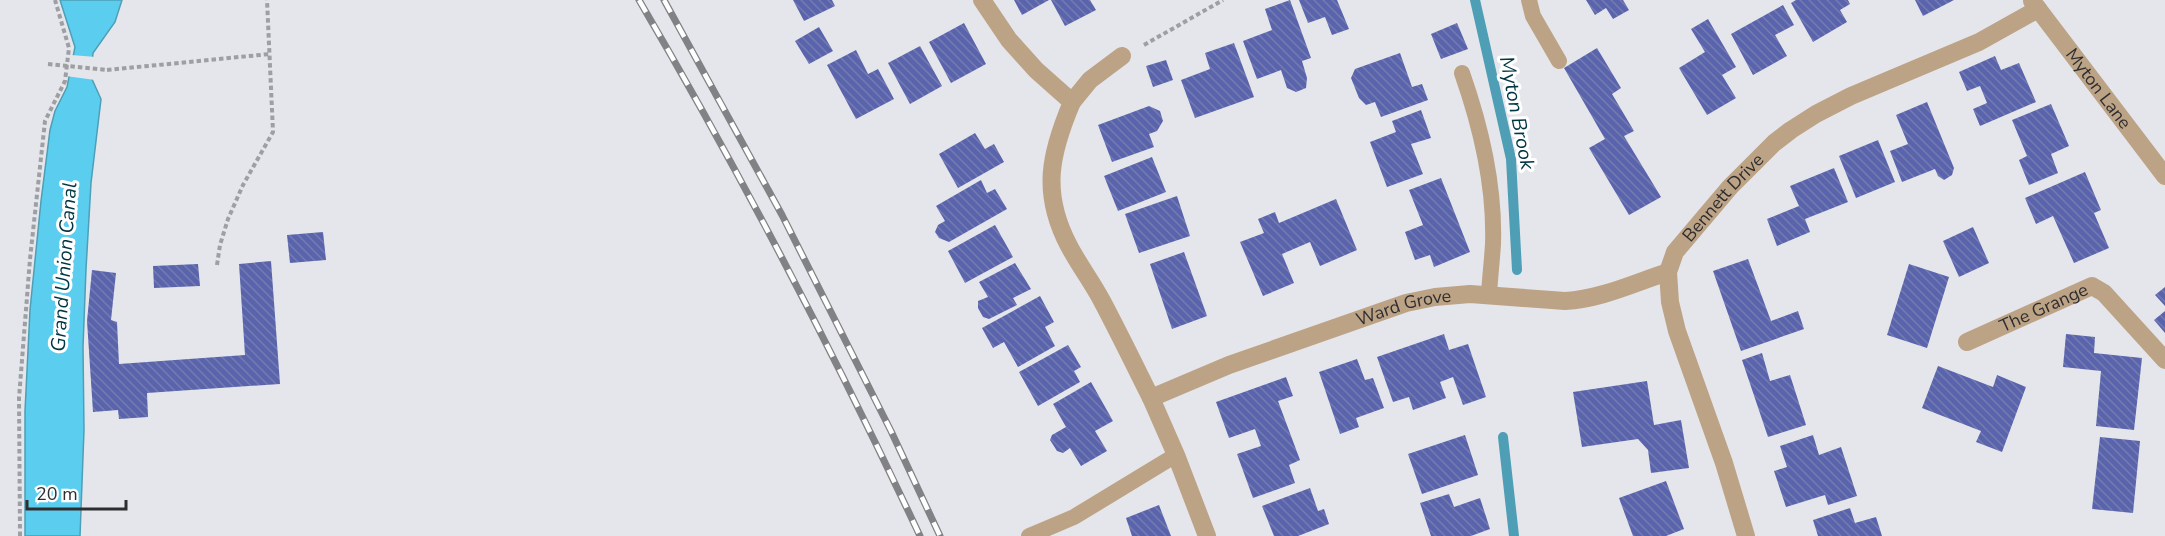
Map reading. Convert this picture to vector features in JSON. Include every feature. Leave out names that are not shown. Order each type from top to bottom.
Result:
[{"type":"street","points":[[982,0],[1009,40],[1036,70],[1072,102]]},
{"type":"street","name":"Myton Lane","points":[[2034,4],[2165,176]]},
{"type":"street","name":"Bennett Drive","points":[[1746,536],[1724,463],[1677,331],[1670,302],[1668,272],[1675,252],[1730,187],[1774,143],[1791,130],[1842,100],[1979,42],[2034,4]]},
{"type":"street","points":[[1122,56],[1090,80],[1072,102],[1056,143],[1051,180],[1058,219],[1070,247],[1101,300],[1151,398],[1207,536]]},
{"type":"street","name":"Ward Grove","points":[[1151,398],[1229,364],[1406,303],[1435,297],[1489,294],[1564,301],[1578,300],[1593,298],[1668,272]]},
{"type":"street","name":"The Grange","points":[[1967,342],[2092,286],[2104,293],[2165,360]]},
{"type":"lane","points":[[1529,0],[1533,16],[1559,61]]},
{"type":"lane","points":[[1462,73],[1485,157],[1491,199],[1493,242],[1489,294]]},
{"type":"lane","points":[[1029,536],[1074,517],[1176,455]]},
{"type":"path","points":[[20,536],[19,398],[30,259],[45,121],[65,81],[69,48],[55,0]]},
{"type":"path","points":[[217,265],[228,219],[243,185],[273,132],[267,0]]},
{"type":"path","points":[[1122,56],[1223,0]]},
{"type":"path","points":[[48,64],[107,70],[270,54]]},
{"type":"water","name":"Grand Union Canal","points":[[60,0],[122,0],[115,22],[93,53],[91,77],[101,99],[91,183],[86,269],[80,536],[25,536],[25,411],[30,310],[41,201],[50,130],[55,111],[67,87],[75,47]]},
{"type":"pier","points":[[71,55],[96,57],[95,80],[66,76]]},
{"type":"building","points":[[793,0],[832,0],[835,6],[804,21]]},
{"type":"building","points":[[1014,0],[1049,0],[1022,15]]},
{"type":"building","points":[[1051,0],[1090,0],[1096,10],[1065,26]]},
{"type":"building","points":[[1290,0],[1311,58],[1302,61],[1307,78],[1306,88],[1296,92],[1287,88],[1281,70],[1257,79],[1243,41],[1272,30],[1265,9]]},
{"type":"building","points":[[1299,0],[1337,0],[1349,29],[1332,35],[1325,17],[1308,23]]},
{"type":"building","points":[[1586,0],[1623,0],[1629,10],[1613,19],[1606,8],[1595,15]]},
{"type":"building","points":[[1796,0],[1848,0],[1850,4],[1840,10],[1847,22],[1813,42],[1791,3]]},
{"type":"building","points":[[1915,0],[1954,0],[1923,16]]},
{"type":"building","points":[[1783,5],[1794,25],[1775,35],[1787,56],[1753,75],[1731,34]]},
{"type":"building","points":[[1708,19],[1736,67],[1722,75],[1736,98],[1707,115],[1679,68],[1705,52],[1691,29]]},
{"type":"building","points":[[964,23],[986,64],[951,83],[929,42]]},
{"type":"building","points":[[1457,23],[1468,49],[1441,59],[1431,34]]},
{"type":"building","points":[[819,27],[833,51],[809,64],[795,41]]},
{"type":"building","points":[[1234,43],[1254,97],[1195,118],[1181,80],[1210,69],[1205,53]]},
{"type":"building","points":[[920,46],[942,86],[910,104],[888,63]]},
{"type":"building","points":[[1597,48],[1621,88],[1612,94],[1634,131],[1624,136],[1661,197],[1629,215],[1589,148],[1605,139],[1564,68]]},
{"type":"building","points":[[856,50],[868,74],[878,69],[894,99],[856,119],[827,65]]},
{"type":"building","points":[[1400,53],[1412,87],[1422,84],[1428,100],[1381,117],[1375,102],[1366,105],[1359,98],[1351,78],[1355,69]]},
{"type":"building","points":[[1995,56],[2001,70],[2019,63],[2036,102],[1980,126],[1973,109],[1987,103],[1980,86],[1967,91],[1959,72]]},
{"type":"building","points":[[1166,60],[1173,80],[1153,87],[1146,66]]},
{"type":"building","points":[[1927,102],[1954,168],[1952,175],[1944,180],[1938,176],[1935,169],[1902,182],[1890,151],[1908,144],[1896,115]]},
{"type":"building","points":[[2051,104],[2069,146],[2051,154],[2058,173],[2029,185],[2019,160],[2027,156],[2012,120]]},
{"type":"building","points":[[1149,106],[1160,111],[1163,121],[1157,131],[1149,134],[1154,147],[1112,162],[1098,125]]},
{"type":"building","points":[[1421,110],[1431,138],[1411,144],[1423,174],[1387,187],[1370,142],[1396,132],[1392,121]]},
{"type":"building","points":[[975,133],[985,149],[994,144],[1004,162],[958,188],[939,154]]},
{"type":"building","points":[[1878,140],[1895,182],[1856,198],[1839,156]]},
{"type":"building","points":[[1152,157],[1166,192],[1118,211],[1104,176]]},
{"type":"building","points":[[1834,168],[1848,202],[1805,219],[1810,232],[1777,246],[1767,219],[1799,206],[1790,186]]},
{"type":"building","points":[[2085,172],[2101,210],[2094,213],[2109,248],[2074,263],[2053,216],[2036,224],[2025,198]]},
{"type":"building","points":[[1441,178],[1470,252],[1434,267],[1430,255],[1415,260],[1405,232],[1423,225],[1409,190]]},
{"type":"building","points":[[981,180],[987,193],[995,189],[1007,209],[949,242],[939,238],[935,232],[938,225],[945,221],[936,206]]},
{"type":"building","points":[[1177,196],[1190,236],[1139,253],[1125,214]]},
{"type":"building","points":[[1336,199],[1357,250],[1320,266],[1310,242],[1282,254],[1294,283],[1263,296],[1240,242],[1264,233],[1258,219],[1275,212],[1279,223]]},
{"type":"building","points":[[995,225],[1013,257],[965,283],[948,251]]},
{"type":"building","points":[[1973,227],[1989,263],[1959,277],[1943,241]]},
{"type":"building","points":[[323,232],[326,260],[290,263],[287,235]]},
{"type":"building","points":[[1184,252],[1207,316],[1172,329],[1150,264]]},
{"type":"building","points":[[1748,259],[1771,321],[1798,311],[1804,329],[1741,351],[1713,271]]},
{"type":"building","points":[[271,261],[280,384],[147,393],[148,417],[119,419],[118,410],[93,412],[87,321],[92,270],[116,273],[111,320],[117,322],[119,364],[245,355],[239,264]]},
{"type":"building","points":[[1015,263],[1031,289],[1013,298],[1017,305],[989,319],[983,317],[978,308],[978,301],[988,297],[979,282]]},
{"type":"building","points":[[198,264],[200,286],[154,288],[153,266]]},
{"type":"building","points":[[1909,264],[1949,277],[1927,348],[1887,335]]},
{"type":"building","points":[[2165,287],[2165,306],[2155,295]]},
{"type":"building","points":[[1040,296],[1054,322],[1045,327],[1055,346],[1018,367],[1004,342],[993,348],[982,328]]},
{"type":"building","points":[[2165,311],[2165,333],[2154,320]]},
{"type":"building","points":[[1444,334],[1449,350],[1468,344],[1486,397],[1463,405],[1453,377],[1440,382],[1446,398],[1413,410],[1409,397],[1393,402],[1377,357]]},
{"type":"building","points":[[2066,334],[2095,337],[2094,353],[2142,358],[2134,430],[2096,426],[2101,371],[2063,367]]},
{"type":"building","points":[[1068,345],[1081,367],[1074,371],[1080,382],[1038,406],[1019,372]]},
{"type":"building","points":[[1762,353],[1770,381],[1790,375],[1806,425],[1768,437],[1742,360]]},
{"type":"building","points":[[1357,359],[1365,380],[1373,378],[1384,408],[1356,418],[1359,427],[1340,434],[1319,372]]},
{"type":"building","points":[[1938,366],[1993,387],[1997,375],[2026,387],[2002,452],[1976,442],[1981,431],[1922,408]]},
{"type":"building","points":[[1286,377],[1293,396],[1278,401],[1300,460],[1289,465],[1295,483],[1253,498],[1237,454],[1261,446],[1255,429],[1229,438],[1216,402]]},
{"type":"building","points":[[1647,381],[1654,425],[1681,420],[1689,468],[1651,473],[1648,450],[1638,439],[1582,447],[1573,392]]},
{"type":"building","points":[[1091,382],[1113,421],[1095,431],[1107,451],[1081,466],[1070,448],[1063,453],[1057,451],[1050,440],[1052,435],[1066,427],[1053,404]]},
{"type":"building","points":[[1465,435],[1478,475],[1422,494],[1408,454]]},
{"type":"building","points":[[1813,435],[1819,455],[1841,447],[1857,496],[1828,505],[1825,495],[1786,507],[1774,471],[1787,467],[1780,446]]},
{"type":"building","points":[[2100,437],[2140,441],[2133,513],[2092,509]]},
{"type":"building","points":[[1666,481],[1684,529],[1666,536],[1633,536],[1619,498]]},
{"type":"building","points":[[1310,488],[1318,511],[1324,509],[1329,524],[1298,536],[1274,536],[1262,506]]},
{"type":"building","points":[[1449,494],[1454,507],[1480,498],[1490,529],[1471,536],[1431,536],[1420,503]]},
{"type":"building","points":[[1159,505],[1171,536],[1132,536],[1126,518]]},
{"type":"building","points":[[1850,508],[1855,523],[1876,517],[1882,536],[1818,536],[1813,520]]},
{"type":"waterway","name":"Myton Brook","points":[[1475,0],[1511,159],[1517,270]]},
{"type":"waterway","name":"Myton Brook","points":[[1503,437],[1514,536]]},
{"type":"railway","points":[[639,0],[714,131],[786,265],[920,536]]},
{"type":"railway","points":[[664,0],[782,215],[891,431],[940,536]]}]
